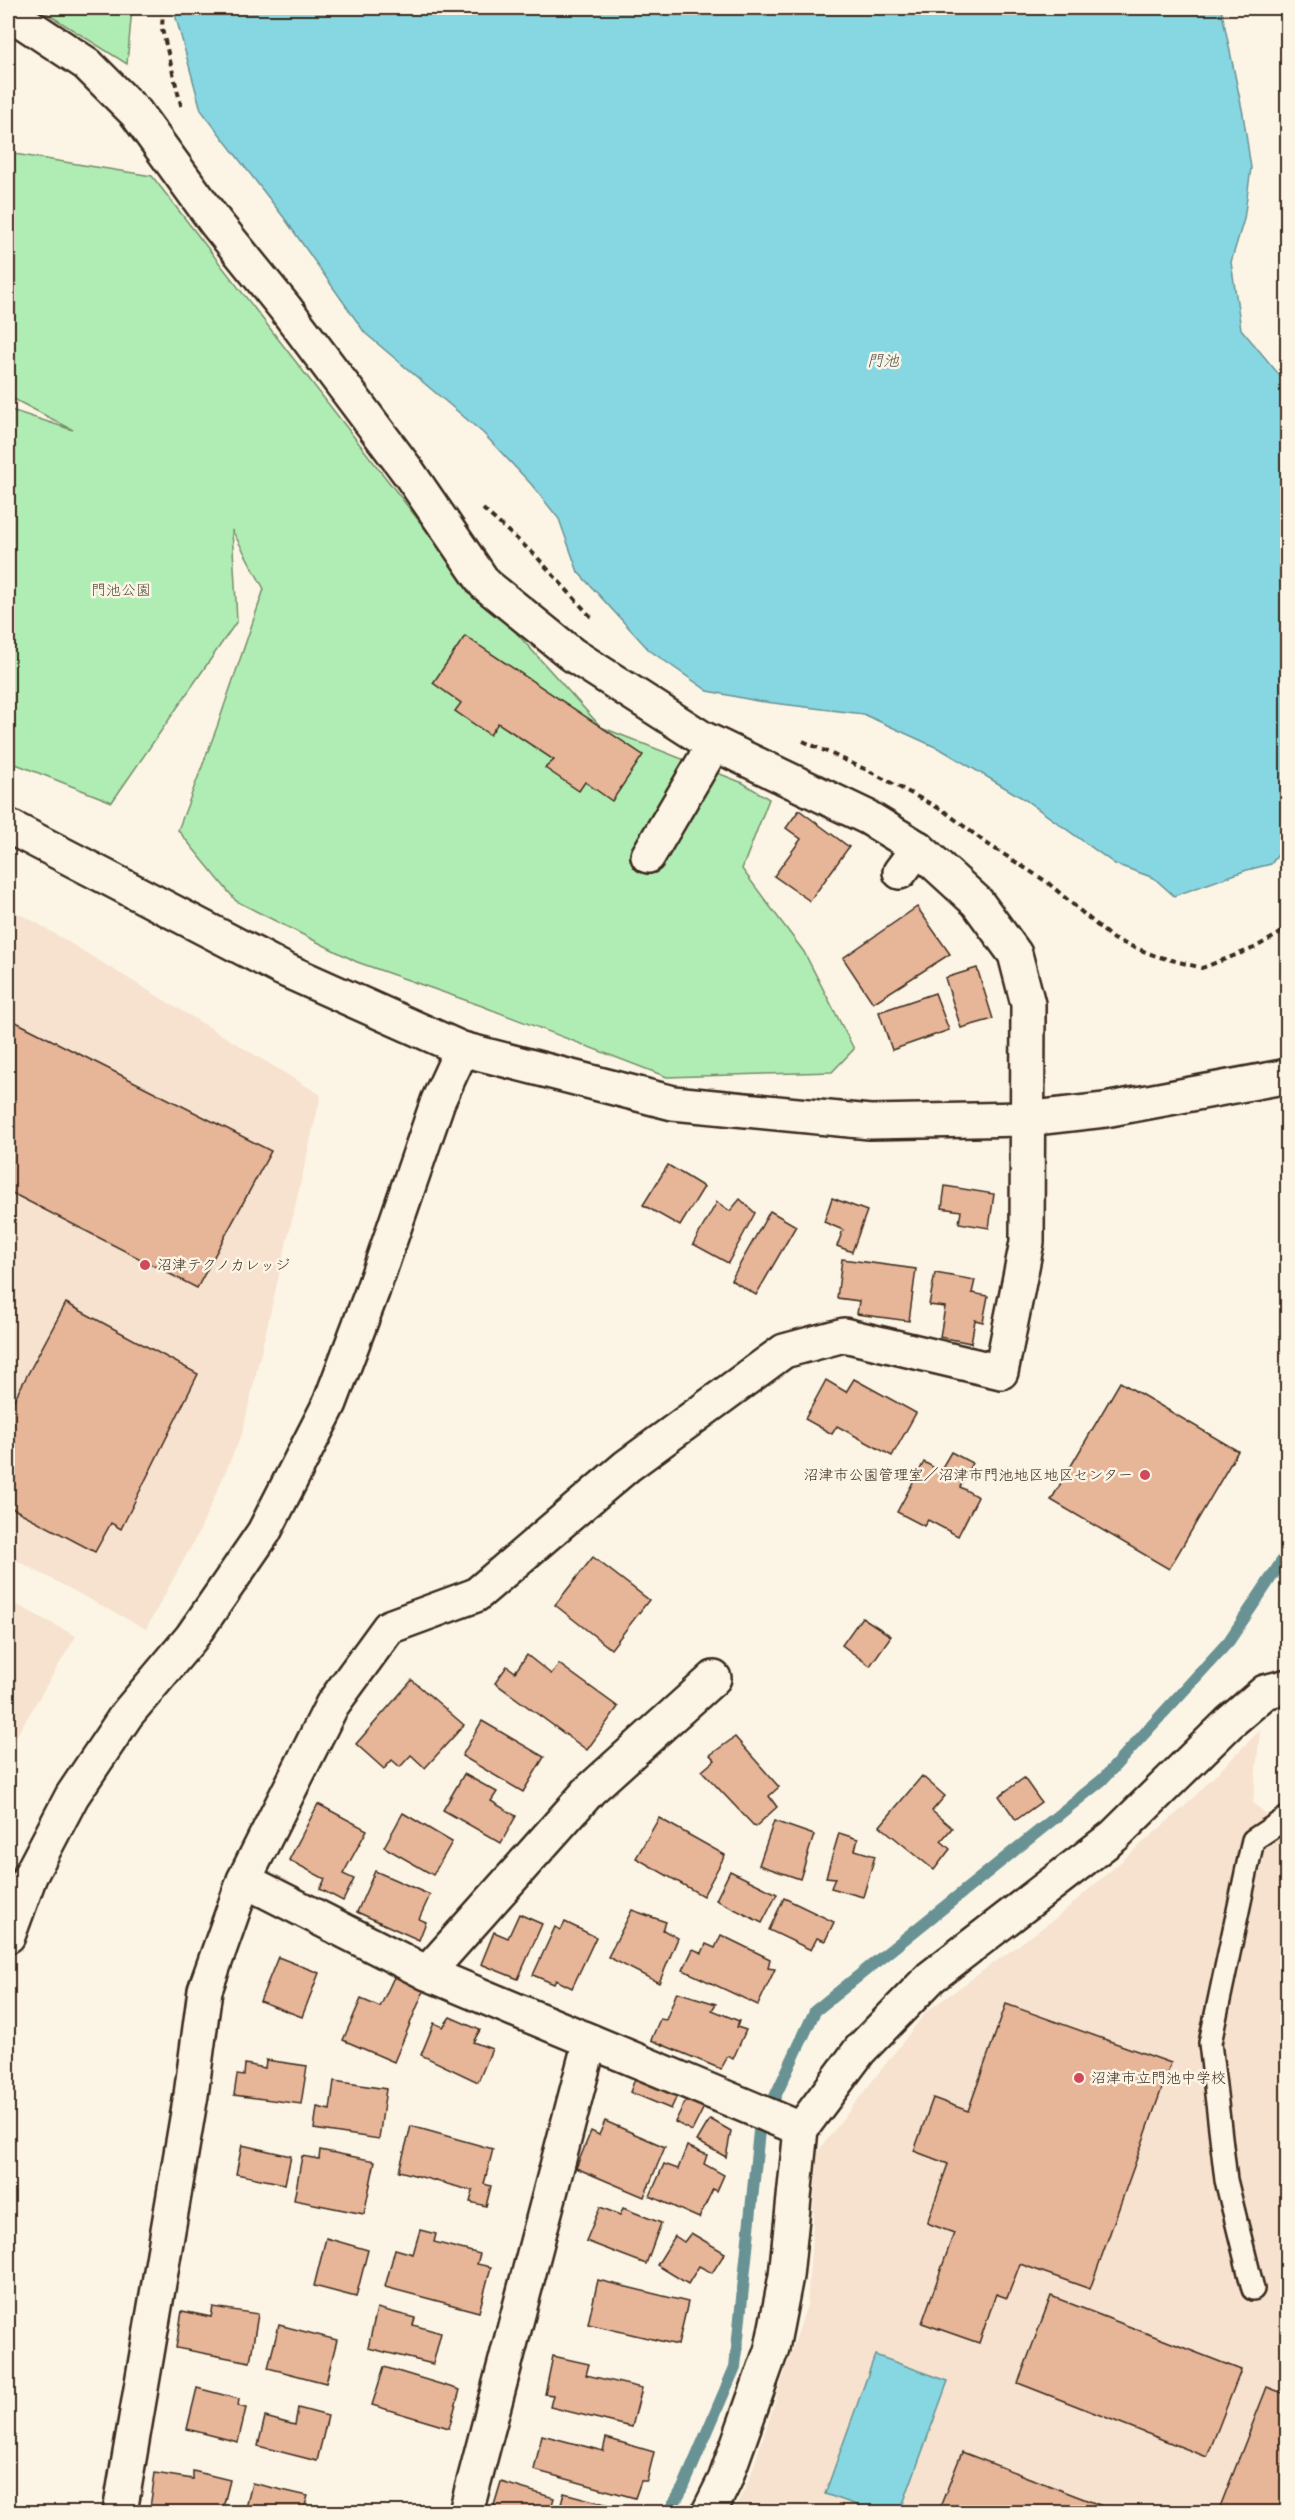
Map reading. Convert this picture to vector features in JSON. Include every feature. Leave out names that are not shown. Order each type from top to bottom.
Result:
[{"type":"street","points":[[8,12],[87,64],[136,113],[216,223],[285,308],[409,473],[485,584],[573,655],[714,744],[867,817],[909,860],[976,902],[1015,954],[1028,1004],[1026,1119],[1028,1242],[1001,1372],[844,1335],[784,1351],[627,1466],[476,1595],[388,1627],[332,1705],[244,1880],[205,1990],[191,2095],[120,2512]]},
{"type":"street","points":[[648,856],[714,744]]},
{"type":"street","points":[[8,826],[283,969],[462,1049],[674,1103],[870,1122],[1026,1119],[1105,1110],[1287,1076]]},
{"type":"street","points":[[8,1936],[30,1876],[72,1796],[127,1714],[191,1638],[270,1522],[330,1403],[372,1292],[438,1101],[462,1049]]},
{"type":"street","points":[[427,1973],[590,1790],[714,1678]]},
{"type":"street","points":[[709,2512],[725,2480],[772,2348],[786,2276],[801,2129],[860,2050],[931,1977],[1114,1836],[1229,1723],[1265,1692],[1287,1686]]},
{"type":"street","points":[[244,1880],[427,1973],[801,2129]]},
{"type":"street","points":[[466,2512],[590,2041]]},
{"type":"lane","points":[[1253,2289],[1226,2180],[1210,2043],[1253,1840],[1287,1817]]},
{"type":"path","points":[[163,8],[162,29],[183,113]]},
{"type":"path","points":[[481,507],[536,556],[600,626]]},
{"type":"path","points":[[794,737],[869,771],[944,811],[986,843],[1047,882],[1113,939],[1156,956],[1202,968],[1254,948],[1287,929]]},
{"type":"shaded area","name":"沼津テクノカレッジ","points":[[8,908],[35,922],[321,1095],[242,1434],[200,1530],[146,1629],[8,1556]]},
{"type":"shaded area","points":[[8,1600],[76,1636],[8,1750]]},
{"type":"shaded area","name":"沼津市立門池中学校","points":[[1260,1730],[1253,1803],[1288,1832],[1288,1976],[1283,1999],[1282,2143],[1288,2173],[1287,2512],[733,2512],[750,2477],[807,2305],[818,2151],[926,2012],[1056,1918],[1184,1807]]},
{"type":"green space","points":[[38,8],[132,8],[127,64]]},
{"type":"green space","name":"門池公園","points":[[8,153],[152,176],[440,548],[601,727],[743,783],[769,799],[742,869],[804,952],[854,1049],[832,1072],[667,1077],[482,1006],[357,962],[236,901],[178,830],[217,727],[264,589],[232,530],[237,621],[112,802],[8,761],[8,409],[73,430],[8,396]]},
{"type":"water","name":"門池","points":[[175,8],[1221,8],[1243,114],[1251,168],[1244,219],[1231,262],[1241,329],[1287,384],[1287,843],[1271,864],[1247,870],[1174,896],[1154,878],[1115,864],[1024,799],[942,750],[863,714],[757,701],[708,691],[649,650],[578,572],[559,519],[531,484],[483,433],[365,333],[285,219],[201,110]]},
{"type":"water","points":[[875,2355],[948,2381],[900,2512],[877,2512],[825,2494]]},
{"type":"building","points":[[465,636],[643,755],[612,801],[585,782],[579,791],[545,768],[554,760],[498,723],[490,735],[455,711],[461,703],[433,683]]},
{"type":"building","points":[[799,810],[849,847],[810,901],[774,876],[801,839],[786,828]]},
{"type":"building","points":[[917,907],[950,954],[873,1003],[843,958]]},
{"type":"building","points":[[977,968],[993,1019],[961,1028],[945,978]]},
{"type":"building","points":[[935,993],[949,1030],[892,1050],[879,1012]]},
{"type":"building","points":[[8,1018],[271,1151],[197,1288],[8,1191]]},
{"type":"building","points":[[668,1165],[704,1187],[680,1226],[643,1205]]},
{"type":"building","points":[[945,1186],[994,1194],[989,1228],[959,1223],[961,1211],[942,1208]]},
{"type":"building","points":[[832,1198],[867,1211],[852,1252],[837,1246],[843,1230],[824,1222]]},
{"type":"building","points":[[740,1199],[755,1213],[728,1263],[693,1244],[717,1202],[730,1211]]},
{"type":"building","points":[[770,1211],[796,1226],[756,1295],[731,1280]]},
{"type":"building","points":[[842,1259],[916,1269],[909,1321],[857,1314],[859,1301],[837,1298]]},
{"type":"building","points":[[935,1273],[975,1280],[972,1293],[988,1296],[983,1322],[975,1320],[971,1343],[940,1337],[945,1307],[929,1305]]},
{"type":"building","points":[[66,1303],[198,1374],[121,1529],[111,1523],[95,1552],[8,1506],[8,1411]]},
{"type":"building","points":[[854,1379],[916,1413],[892,1456],[837,1426],[832,1434],[805,1419],[826,1380],[846,1392]]},
{"type":"building","name":"沼津市公園管理室／沼津市門池地区地区センター","points":[[1120,1382],[1238,1451],[1169,1569],[1051,1500]]},
{"type":"building","points":[[951,1452],[972,1463],[960,1487],[978,1497],[958,1536],[928,1520],[924,1526],[897,1512],[924,1462],[940,1471]]},
{"type":"building","points":[[593,1557],[649,1600],[611,1649],[555,1605]]},
{"type":"building","points":[[862,1617],[891,1636],[870,1666],[842,1645]]},
{"type":"building","points":[[527,1655],[551,1674],[559,1664],[618,1707],[587,1750],[495,1683],[507,1666],[515,1672]]},
{"type":"building","points":[[412,1680],[464,1725],[425,1768],[411,1755],[400,1767],[392,1760],[384,1769],[356,1744]]},
{"type":"building","points":[[482,1721],[544,1757],[523,1792],[462,1756]]},
{"type":"building","points":[[735,1737],[779,1787],[769,1796],[777,1807],[755,1827],[702,1771],[715,1760],[710,1755]]},
{"type":"building","points":[[464,1774],[497,1792],[491,1801],[516,1816],[501,1843],[443,1810]]},
{"type":"building","points":[[922,1776],[945,1796],[932,1811],[952,1828],[941,1841],[950,1849],[934,1870],[880,1826]]},
{"type":"building","points":[[1024,1778],[1041,1802],[1016,1820],[999,1796]]},
{"type":"building","points":[[318,1804],[367,1830],[343,1874],[354,1879],[343,1901],[320,1889],[325,1879],[289,1860]]},
{"type":"building","points":[[403,1813],[452,1842],[433,1875],[384,1847]]},
{"type":"building","points":[[659,1818],[725,1855],[703,1896],[636,1858]]},
{"type":"building","points":[[774,1821],[814,1835],[800,1879],[759,1865]]},
{"type":"building","points":[[839,1833],[858,1839],[855,1850],[875,1856],[863,1897],[831,1888],[835,1878],[826,1877]]},
{"type":"building","points":[[375,1871],[430,1895],[419,1919],[426,1922],[419,1940],[357,1912]]},
{"type":"building","points":[[730,1871],[777,1894],[762,1923],[716,1900]]},
{"type":"building","points":[[784,1898],[834,1922],[825,1941],[817,1938],[811,1950],[769,1930]]},
{"type":"building","points":[[632,1910],[666,1922],[663,1930],[678,1938],[659,1983],[608,1957]]},
{"type":"building","points":[[519,1914],[542,1924],[518,1979],[481,1964],[494,1932],[508,1938]]},
{"type":"building","points":[[565,1922],[596,1937],[572,1988],[556,1980],[554,1984],[533,1975],[555,1927],[561,1930]]},
{"type":"building","points":[[721,1935],[770,1959],[768,1968],[775,1969],[758,2005],[683,1970],[693,1949],[702,1953],[706,1944],[715,1948]]},
{"type":"building","points":[[278,1957],[319,1973],[302,2017],[260,2001]]},
{"type":"building","points":[[395,1975],[425,1988],[394,2062],[343,2040],[361,1999],[380,2007]]},
{"type":"building","points":[[677,1992],[716,2004],[712,2010],[739,2021],[737,2027],[746,2030],[733,2059],[728,2056],[721,2069],[651,2040],[660,2019],[666,2020]]},
{"type":"building","points":[[1006,2004],[1171,2063],[1090,2289],[1020,2264],[1007,2298],[996,2294],[979,2343],[922,2323],[954,2233],[927,2223],[948,2164],[914,2151],[933,2098],[968,2111]]},
{"type":"building","points":[[450,2017],[480,2030],[473,2042],[492,2049],[478,2082],[421,2055],[434,2023],[443,2027]]},
{"type":"building","points":[[266,2060],[307,2066],[301,2104],[234,2095],[237,2075],[244,2076],[245,2064],[265,2068]]},
{"type":"building","points":[[638,2071],[680,2089],[671,2109],[630,2092]]},
{"type":"building","points":[[334,2081],[386,2089],[379,2139],[314,2129],[317,2107],[330,2110]]},
{"type":"building","points":[[688,2096],[705,2105],[692,2131],[675,2122]]},
{"type":"building","points":[[710,2119],[731,2131],[726,2157],[697,2141]]},
{"type":"building","points":[[605,2121],[665,2147],[644,2197],[576,2168],[591,2131],[599,2135]]},
{"type":"building","points":[[411,2126],[493,2149],[484,2184],[491,2186],[486,2206],[470,2202],[473,2191],[399,2171]]},
{"type":"building","points":[[242,2145],[291,2156],[285,2184],[236,2174]]},
{"type":"building","points":[[687,2146],[707,2155],[704,2164],[724,2175],[717,2191],[713,2189],[699,2218],[650,2196],[664,2164],[678,2169]]},
{"type":"building","points":[[320,2150],[375,2161],[364,2214],[294,2200],[302,2156],[319,2159]]},
{"type":"building","points":[[600,2207],[620,2215],[623,2208],[661,2223],[646,2264],[586,2241]]},
{"type":"building","points":[[420,2230],[436,2234],[434,2242],[480,2254],[477,2264],[491,2267],[479,2312],[385,2287],[395,2249],[413,2254]]},
{"type":"building","points":[[691,2233],[725,2253],[712,2273],[699,2266],[688,2284],[657,2265],[675,2236],[684,2242]]},
{"type":"building","points":[[326,2238],[368,2250],[356,2297],[314,2286]]},
{"type":"building","points":[[598,2280],[688,2302],[678,2345],[588,2324]]},
{"type":"building","points":[[1051,2296],[1241,2370],[1207,2457],[1018,2383]]},
{"type":"building","points":[[213,2307],[258,2314],[250,2362],[176,2348],[182,2311],[211,2317]]},
{"type":"building","points":[[377,2308],[415,2318],[413,2325],[441,2333],[433,2364],[368,2348]]},
{"type":"building","points":[[279,2325],[337,2340],[326,2383],[268,2368]]},
{"type":"building","points":[[553,2356],[589,2364],[586,2375],[642,2388],[632,2427],[550,2407],[553,2395],[545,2394]]},
{"type":"building","points":[[384,2367],[460,2390],[449,2428],[372,2405]]},
{"type":"building","points":[[1267,2387],[1288,2395],[1288,2512],[1218,2512]]},
{"type":"building","points":[[197,2388],[239,2399],[238,2406],[246,2408],[238,2442],[187,2429]]},
{"type":"building","points":[[298,2408],[328,2416],[317,2461],[258,2446],[265,2417],[295,2425]]},
{"type":"building","points":[[542,2435],[603,2451],[606,2438],[654,2452],[647,2481],[641,2481],[635,2498],[534,2470]]},
{"type":"building","points":[[962,2452],[1118,2512],[938,2512]]},
{"type":"building","points":[[193,2471],[230,2480],[222,2512],[170,2512],[150,2508],[155,2473],[193,2479]]},
{"type":"building","points":[[501,2482],[554,2498],[550,2512],[492,2512]]},
{"type":"building","points":[[252,2483],[308,2496],[303,2512],[245,2512]]},
{"type":"building","points":[[564,2493],[632,2511],[632,2512],[559,2512]]},
{"type":"building","points":[[360,2508],[378,2512],[359,2512]]},
{"type":"waterway","points":[[772,2103],[815,2011],[1102,1780],[1229,1641],[1288,1552]]},
{"type":"waterway","points":[[669,2512],[683,2488],[735,2367],[759,2131]]},
{"type":"place","name":"沼津テクノカレッジ","points":[[145,1265]]},
{"type":"place","name":"沼津市公園管理室／沼津市門池地区地区センター","points":[[1145,1475]]},
{"type":"place","name":"沼津市立門池中学校","points":[[1079,2078]]}]
